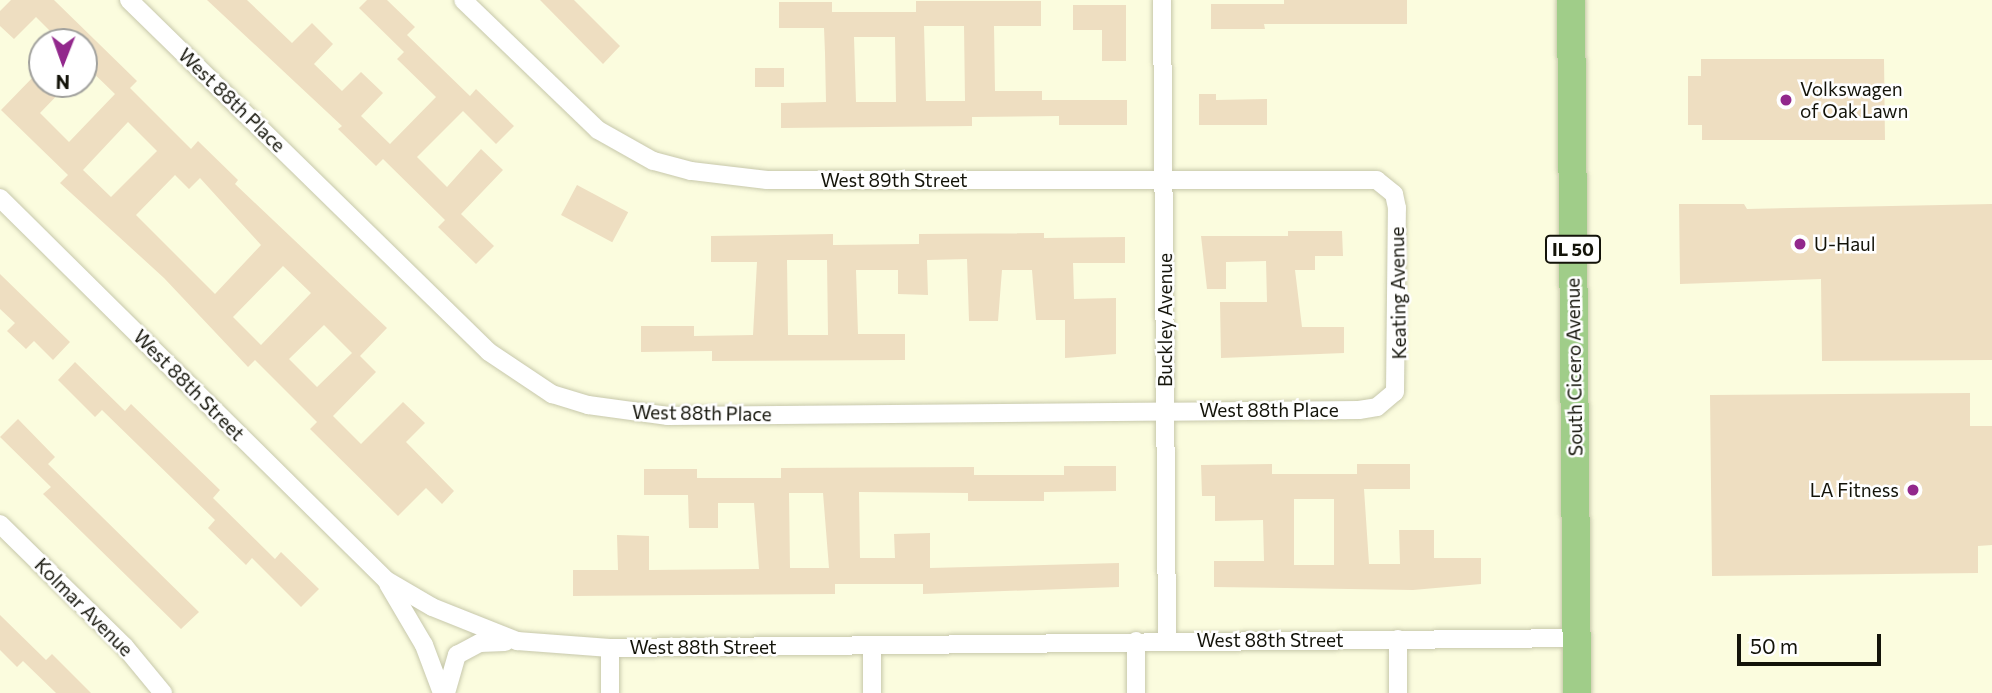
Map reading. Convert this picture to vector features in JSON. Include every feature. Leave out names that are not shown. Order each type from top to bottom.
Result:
[{"type":"main road","name":"South Cicero Avenue","points":[[1571,0],[1577,693]]},
{"type":"street","name":"West 88th Place","points":[[130,0],[489,352],[552,394],[614,411],[668,416],[1359,410],[1389,401]]},
{"type":"street","name":"West 89th Street","points":[[463,0],[598,131],[653,162],[691,171],[767,180],[1359,178],[1387,186]]},
{"type":"street","name":"Buckley Avenue","points":[[1162,0],[1167,641]]},
{"type":"street","name":"Keating Avenue","points":[[1387,186],[1397,208],[1399,377],[1389,401]]},
{"type":"street","name":"West 88th Street","points":[[0,198],[386,580],[432,607],[517,641],[610,648],[1577,638]]},
{"type":"street","name":"Kolmar Avenue","points":[[0,524],[125,647],[163,693]]},
{"type":"street","points":[[386,580],[424,645],[444,693]]},
{"type":"street","points":[[1398,639],[1398,693]]},
{"type":"street","points":[[444,693],[451,666],[466,649],[517,641]]},
{"type":"street","points":[[1136,641],[1136,693]]},
{"type":"street","points":[[872,645],[872,693]]},
{"type":"street","points":[[610,648],[610,693]]},
{"type":"building","points":[[11,0],[54,0],[83,28],[47,28],[36,17],[14,39],[0,26],[0,11]]},
{"type":"building","points":[[207,0],[247,0],[292,43],[312,23],[333,44],[314,64],[342,91],[361,72],[383,93],[361,116],[390,144],[436,97],[397,59],[404,52],[359,8],[367,0],[387,0],[415,27],[407,35],[470,96],[476,89],[514,126],[496,144],[463,111],[417,157],[447,187],[481,149],[503,170],[461,214],[494,246],[476,264],[438,227],[445,220],[383,159],[376,166],[338,129],[342,126]]},
{"type":"building","points":[[540,0],[574,0],[620,46],[603,64]]},
{"type":"building","points":[[1284,0],[1407,0],[1407,24],[1264,24],[1265,29],[1211,29],[1211,4],[1284,4]]},
{"type":"building","points":[[916,1],[1041,1],[1041,26],[994,26],[995,91],[1042,91],[1042,100],[1127,100],[1127,125],[1059,125],[1059,116],[972,117],[972,126],[781,128],[781,103],[826,102],[824,28],[779,28],[779,2],[832,2],[832,12],[916,12]],"holes":[[[924,26],[964,26],[965,101],[926,101]],[[854,37],[895,37],[896,102],[856,102]]]},
{"type":"building","points":[[1073,5],[1126,5],[1126,61],[1102,61],[1102,30],[1073,30]]},
{"type":"building","points":[[98,43],[137,81],[130,88],[191,149],[198,141],[238,180],[235,184],[387,328],[360,356],[376,372],[333,416],[361,444],[403,402],[425,423],[406,442],[454,491],[442,504],[426,488],[398,516],[310,429],[317,422],[255,360],[248,367],[164,278],[60,183],[68,175],[1,110],[28,82],[28,98],[54,98],[40,113],[69,142],[115,94],[98,78]],"holes":[[[128,122],[157,151],[111,197],[83,170]],[[175,175],[189,189],[200,178],[261,245],[215,294],[136,215]],[[283,266],[311,293],[261,345],[233,317]],[[324,325],[352,353],[317,387],[289,359]]]},
{"type":"building","name":"Volkswagen of Oak Lawn","points":[[1701,59],[1884,59],[1885,140],[1702,140],[1702,125],[1688,125],[1688,76],[1701,76]]},
{"type":"building","points":[[755,68],[784,68],[784,87],[755,87]]},
{"type":"building","points":[[1199,94],[1216,94],[1216,100],[1267,99],[1267,125],[1199,125]]},
{"type":"building","points":[[577,185],[628,212],[612,242],[561,215]]},
{"type":"building","points":[[1679,204],[1744,204],[1747,209],[1992,204],[1992,360],[1822,361],[1821,279],[1680,284]]},
{"type":"building","points":[[1288,231],[1342,231],[1343,256],[1315,256],[1315,270],[1295,270],[1302,327],[1344,327],[1344,353],[1221,358],[1220,302],[1267,302],[1266,261],[1226,262],[1226,289],[1207,289],[1201,236],[1288,236]]},
{"type":"building","points":[[1044,233],[1044,238],[1125,237],[1125,263],[1073,263],[1074,299],[1116,298],[1116,354],[1065,358],[1065,320],[1036,320],[1032,270],[1002,270],[998,321],[969,321],[967,259],[927,260],[928,295],[898,294],[898,270],[856,270],[858,334],[905,334],[905,360],[712,361],[712,351],[641,352],[641,326],[694,326],[694,336],[753,335],[757,262],[711,262],[711,236],[833,234],[833,245],[919,244],[919,234]],"holes":[[[787,260],[827,260],[828,335],[788,335]]]},
{"type":"building","points":[[0,274],[70,342],[53,360],[34,341],[26,349],[7,331],[15,323],[0,309]]},
{"type":"building","points":[[75,362],[125,411],[131,404],[220,490],[213,498],[275,559],[281,552],[319,589],[301,607],[252,558],[246,565],[208,528],[215,520],[102,410],[95,417],[58,380]]},
{"type":"building","points":[[1970,393],[1970,426],[1992,426],[1992,545],[1978,546],[1978,573],[1712,576],[1710,395]]},
{"type":"building","points":[[18,419],[55,457],[48,464],[199,612],[181,629],[43,494],[51,487],[0,437]]},
{"type":"building","points":[[1272,464],[1272,474],[1357,474],[1357,464],[1410,464],[1410,489],[1364,489],[1369,564],[1400,564],[1399,530],[1434,530],[1434,558],[1481,558],[1481,584],[1413,590],[1214,587],[1214,561],[1264,561],[1263,520],[1215,521],[1215,496],[1202,496],[1201,465]],"holes":[[[1294,499],[1334,499],[1334,565],[1294,565]]]},
{"type":"building","points":[[1064,466],[1116,466],[1116,491],[1044,492],[1044,501],[968,501],[968,493],[859,492],[860,558],[895,558],[894,534],[930,533],[930,568],[1119,563],[1119,587],[923,594],[923,584],[835,584],[835,594],[573,596],[573,570],[618,570],[617,535],[649,536],[649,570],[759,569],[754,503],[718,503],[718,528],[689,528],[688,495],[644,495],[644,469],[697,469],[697,478],[781,478],[781,468],[974,467],[974,475],[1064,475]],"holes":[[[789,493],[823,493],[829,568],[790,568]]]},
{"type":"building","points":[[0,615],[46,660],[52,654],[91,693],[56,693],[23,661],[17,667],[0,650]]},
{"type":"place","name":"Volkswagen of Oak Lawn","points":[[1786,100]]},
{"type":"place","name":"U-Haul","points":[[1800,244]]},
{"type":"place","name":"LA Fitness","points":[[1913,490]]}]
